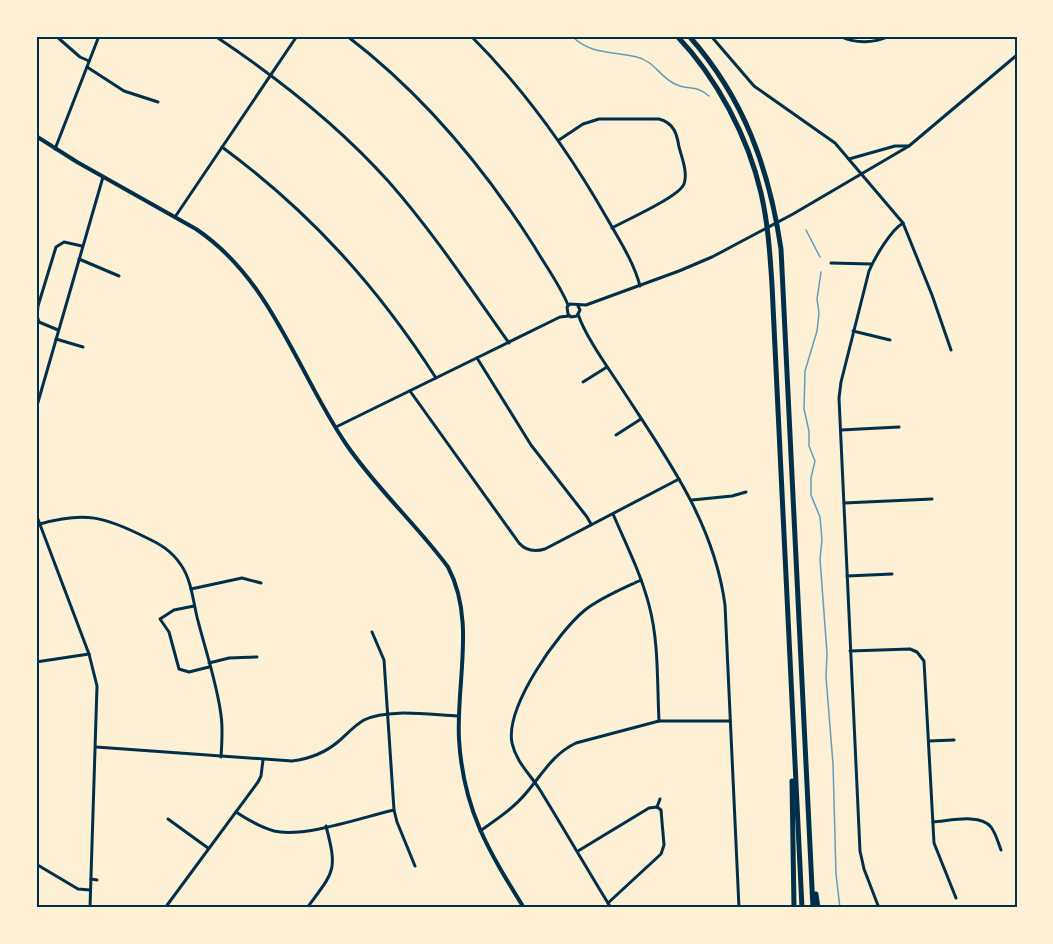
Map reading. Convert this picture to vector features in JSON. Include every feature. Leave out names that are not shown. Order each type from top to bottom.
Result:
[{"type":"highway","points":[[677,36],[726,103],[751,161],[761,193],[766,220],[772,285],[802,908]]},
{"type":"highway","points":[[689,36],[728,87],[750,131],[765,170],[775,207],[782,264],[810,848],[815,908]]},
{"type":"highway","points":[[792,699],[794,908]]},
{"type":"main road","points":[[36,136],[102,177],[175,217],[213,242],[240,268],[260,292],[336,427],[356,457],[442,559],[453,578],[462,611],[458,716],[463,778],[474,817],[491,855],[524,908]]},
{"type":"street","points":[[56,36],[89,62]]},
{"type":"street","points":[[55,149],[99,36]]},
{"type":"street","points":[[215,36],[271,75],[324,118],[389,182],[430,232],[508,343]]},
{"type":"street","points":[[175,217],[297,36]]},
{"type":"street","points":[[347,36],[411,90],[461,144],[510,209],[565,297],[571,316],[582,324]]},
{"type":"street","points":[[471,36],[498,63],[559,140],[612,228],[637,275],[640,286]]},
{"type":"street","points":[[711,36],[753,86],[827,136],[903,223],[951,350]]},
{"type":"street","points":[[839,36],[849,40],[867,42],[890,36]]},
{"type":"street","points":[[336,427],[560,317],[571,316],[586,305],[696,264],[750,238],[909,146],[1017,55]]},
{"type":"street","points":[[87,67],[124,91],[158,102]]},
{"type":"street","points":[[559,140],[583,124],[604,119],[659,119],[667,122],[673,128],[685,172],[685,181],[681,188],[672,196],[612,228]]},
{"type":"street","points":[[849,159],[895,146],[909,146]]},
{"type":"street","points":[[222,147],[288,200],[351,263],[410,338],[436,378]]},
{"type":"street","points":[[36,409],[102,177]]},
{"type":"street","points":[[879,908],[861,858],[840,430],[840,388],[872,264],[895,230],[903,223]]},
{"type":"street","points":[[58,330],[39,321],[38,306],[56,247],[64,242],[82,246]]},
{"type":"street","points":[[79,259],[119,276]]},
{"type":"street","points":[[831,263],[872,264]]},
{"type":"street","points":[[569,306],[579,310]]},
{"type":"street","points":[[560,317],[569,306]]},
{"type":"street","points":[[579,310],[582,324],[692,500],[710,541],[723,588],[739,908]]},
{"type":"street","points":[[853,331],[890,340]]},
{"type":"street","points":[[56,339],[83,347]]},
{"type":"street","points":[[477,358],[537,453],[591,525]]},
{"type":"street","points":[[583,382],[608,367]]},
{"type":"street","points":[[410,391],[522,546],[532,551],[542,550],[679,479]]},
{"type":"street","points":[[616,435],[641,419]]},
{"type":"street","points":[[840,430],[899,427]]},
{"type":"street","points":[[692,500],[732,496],[746,492]]},
{"type":"street","points":[[844,503],[932,499]]},
{"type":"street","points":[[36,514],[89,654],[97,686],[90,908]]},
{"type":"street","points":[[613,514],[641,580],[653,624],[659,721]]},
{"type":"street","points":[[40,524],[66,518],[103,518],[120,524],[162,546],[184,569],[221,716],[221,757]]},
{"type":"street","points":[[847,576],[892,574]]},
{"type":"street","points":[[256,581],[258,575]]},
{"type":"street","points":[[191,590],[242,578],[261,583]]},
{"type":"street","points":[[611,908],[535,782],[519,762],[512,744],[512,719],[549,649],[571,622],[600,599],[641,580]]},
{"type":"street","points":[[194,606],[174,610],[160,619],[169,632],[179,669],[189,672],[229,658],[257,657]]},
{"type":"street","points":[[372,632],[384,660],[394,810],[415,867]]},
{"type":"street","points":[[850,651],[907,649],[920,655],[926,666],[936,851],[956,898]]},
{"type":"street","points":[[36,662],[89,654]]},
{"type":"street","points":[[96,747],[292,761],[329,749],[362,721],[373,717],[388,714],[458,716]]},
{"type":"street","points":[[480,831],[510,809],[558,754],[576,743],[659,721],[730,721]]},
{"type":"street","points":[[929,741],[954,740]]},
{"type":"street","points":[[165,908],[260,779],[263,760]]},
{"type":"street","points":[[657,807],[660,799]]},
{"type":"street","points":[[578,852],[649,808],[657,807]]},
{"type":"street","points":[[608,903],[663,852],[663,818],[661,810],[657,807]]},
{"type":"street","points":[[236,812],[259,826],[282,832],[296,832],[394,810]]},
{"type":"street","points":[[168,819],[208,848]]},
{"type":"street","points":[[933,822],[975,820],[985,822],[993,830],[1001,850]]},
{"type":"street","points":[[307,908],[327,880],[333,866],[333,854],[326,826]]},
{"type":"street","points":[[36,864],[78,889],[90,890]]},
{"type":"street","points":[[91,879],[97,880]]},
{"type":"waterway","points":[[572,36],[594,49],[643,59],[675,84],[700,90],[709,96]]},
{"type":"waterway","points":[[806,230],[820,257]]},
{"type":"waterway","points":[[821,272],[817,299],[819,313],[817,331],[805,371],[804,409],[809,431],[809,446],[815,461],[811,478],[811,495],[820,517],[822,540],[820,559],[833,764],[836,874],[840,908]]}]
